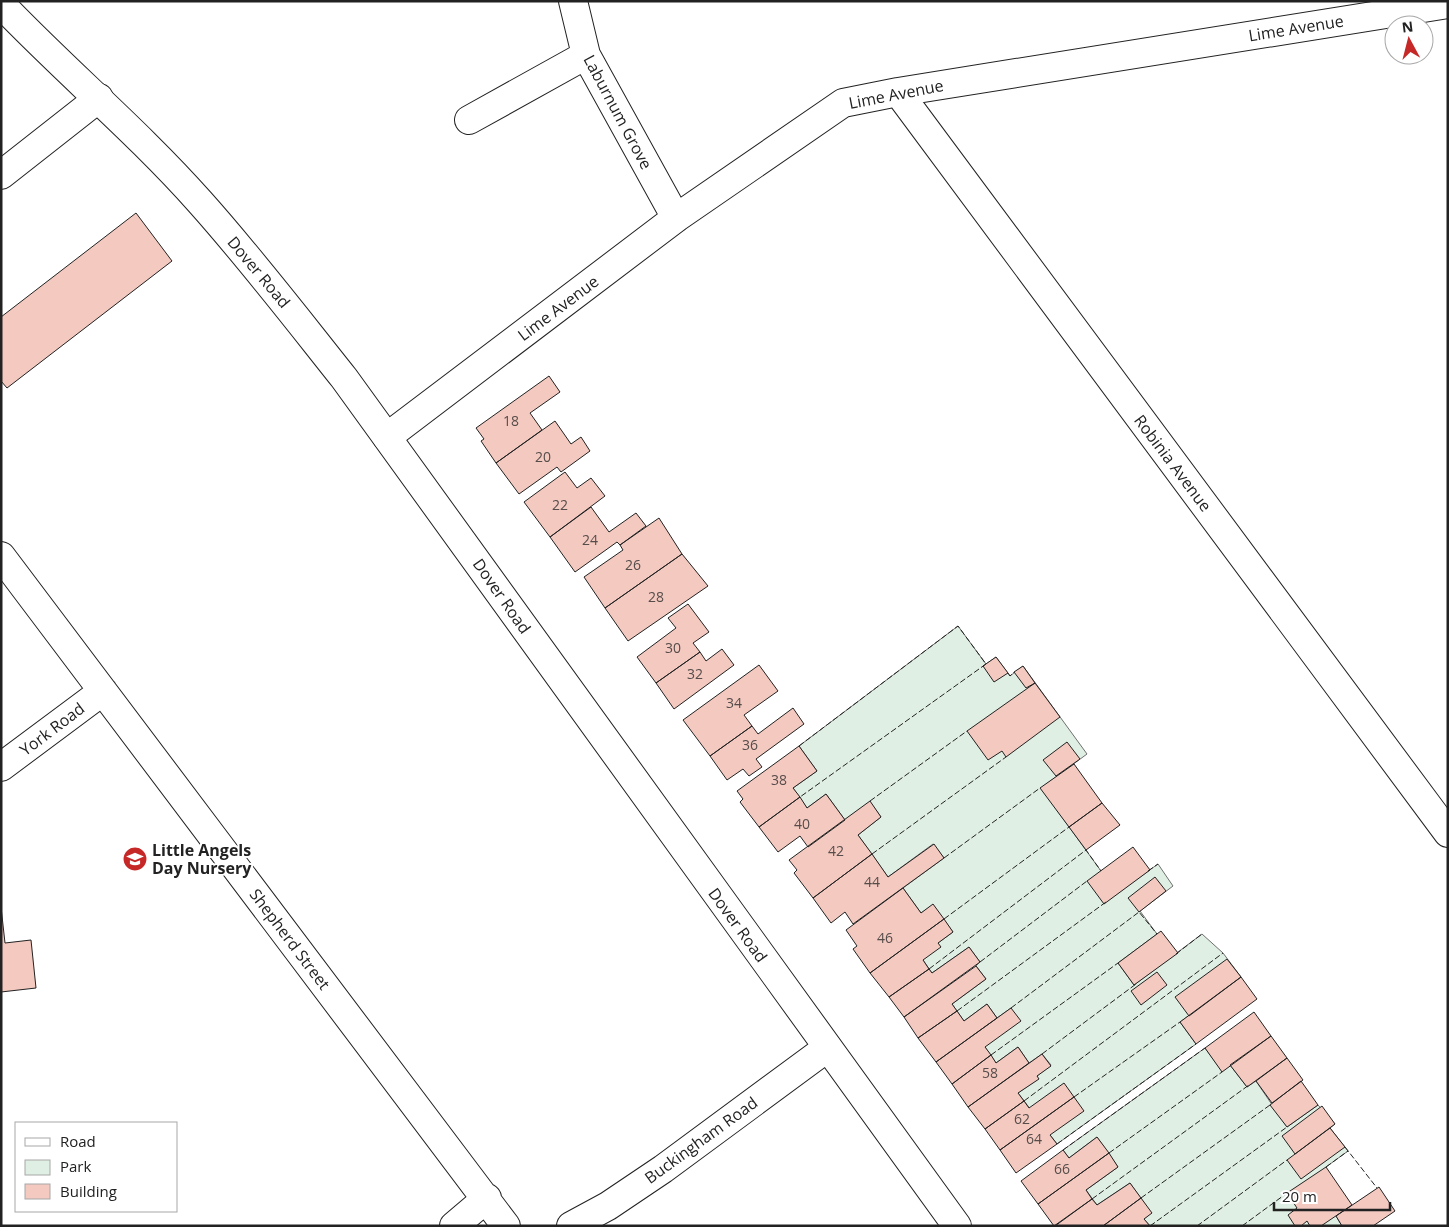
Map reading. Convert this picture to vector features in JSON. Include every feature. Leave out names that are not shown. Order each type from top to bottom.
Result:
[{"type":"street","name":"Laburnum Grove","points":[[574,1],[586,55],[676,218]]},
{"type":"street","name":"Dover Road","points":[[1,4],[99,98],[199,201],[244,253],[344,378],[827,1048],[958,1226]]},
{"type":"street","name":"Lime Avenue","points":[[387,437],[676,218],[843,103],[898,92],[1448,4]]},
{"type":"street","points":[[469,120],[586,55]]},
{"type":"street","name":"Robinia Avenue","points":[[898,92],[1448,833]]},
{"type":"street","points":[[1,175],[99,98]]},
{"type":"street","name":"Shepherd Street","points":[[1,556],[487,1198],[506,1226]]},
{"type":"street","name":"York Road","points":[[1,766],[103,691]]},
{"type":"street","name":"Buckingham Road","points":[[571,1226],[608,1206],[663,1169],[827,1048]]},
{"type":"street","points":[[454,1226],[487,1198]]},
{"type":"green space","points":[[958,626],[986,664],[996,657],[1010,676],[1023,666],[1087,754],[1041,788],[1101,871],[1104,903],[1158,864],[1173,886],[1140,911],[1157,934],[1118,963],[1134,985],[1202,934],[1223,953],[1241,977],[1180,1022],[1196,1044],[1057,1144],[1018,1093],[1038,1079],[1037,1076],[1051,1065],[1042,1054],[1029,1063],[1018,1047],[996,1063],[985,1047],[1011,1008],[997,1018],[987,1004],[964,1021],[952,1004],[986,979],[976,966],[980,962],[969,947],[932,973],[923,960],[938,943],[953,932],[933,905],[921,913],[903,888],[944,858],[933,844],[888,877],[858,835],[881,817],[870,802],[845,820],[826,794],[807,808],[793,788],[817,771],[799,746]]},
{"type":"green space","points":[[1205,1048],[1222,1071],[1230,1065],[1247,1087],[1256,1081],[1287,1127],[1318,1105],[1335,1124],[1330,1128],[1348,1151],[1326,1167],[1336,1216],[1342,1226],[1150,1226],[1144,1219],[1151,1213],[1130,1183],[1097,1205],[1086,1190],[1118,1167],[1097,1137],[1069,1158],[1063,1150]]},
{"type":"building","points":[[136,213],[172,261],[7,388],[1,381],[1,317]]},
{"type":"building","points":[[549,376],[560,392],[530,413],[542,430],[496,463],[481,441],[484,439],[476,428]]},
{"type":"building","points":[[555,421],[571,444],[581,437],[590,451],[561,472],[557,467],[519,494],[496,463]]},
{"type":"building","points":[[565,472],[577,488],[591,478],[605,496],[550,537],[524,502]]},
{"type":"building","points":[[591,507],[609,532],[636,513],[646,526],[620,545],[617,542],[575,572],[550,537]]},
{"type":"building","points":[[659,518],[682,554],[605,608],[584,577],[623,550],[620,545]]},
{"type":"building","points":[[682,554],[708,586],[628,641],[605,608]]},
{"type":"building","points":[[688,604],[709,632],[693,643],[700,652],[656,683],[637,657],[676,628],[668,618]]},
{"type":"building","points":[[722,649],[734,665],[674,709],[656,683],[700,652],[706,661]]},
{"type":"building","points":[[996,657],[1008,673],[994,682],[983,666]]},
{"type":"building","points":[[759,665],[778,691],[744,715],[752,726],[710,756],[683,720]]},
{"type":"building","points":[[1023,666],[1035,683],[1026,688],[1014,672]]},
{"type":"building","points":[[1035,683],[1060,717],[1006,757],[1002,751],[988,760],[967,731]]},
{"type":"building","points":[[793,708],[804,724],[756,759],[762,767],[749,776],[743,769],[727,780],[710,756],[752,726],[758,734]]},
{"type":"building","points":[[1067,742],[1080,759],[1056,776],[1043,760]]},
{"type":"building","points":[[799,746],[817,771],[793,788],[800,797],[759,827],[740,802],[743,799],[737,791]]},
{"type":"building","points":[[1074,764],[1102,803],[1069,827],[1040,788]]},
{"type":"building","points":[[826,794],[845,820],[808,847],[800,836],[778,852],[759,827],[800,797],[807,808]]},
{"type":"building","points":[[870,801],[881,817],[858,835],[872,854],[813,898],[794,873],[797,870],[789,860]]},
{"type":"building","points":[[1102,803],[1120,825],[1086,850],[1069,827]]},
{"type":"building","points":[[934,844],[944,858],[853,924],[845,912],[831,923],[813,898],[872,854],[888,877]]},
{"type":"building","points":[[1133,847],[1150,870],[1104,904],[1087,881]]},
{"type":"building","points":[[1155,877],[1166,891],[1139,912],[1128,898]]},
{"type":"building","points":[[903,888],[921,913],[933,904],[944,919],[870,973],[853,949],[857,946],[846,930]]},
{"type":"building","points":[[1,907],[5,943],[31,940],[36,988],[1,992]]},
{"type":"building","points":[[944,919],[953,932],[938,943],[941,947],[923,960],[929,969],[889,997],[870,973]]},
{"type":"building","points":[[1161,931],[1178,953],[1134,985],[1118,963]]},
{"type":"building","points":[[969,947],[980,962],[904,1017],[889,997],[929,969],[932,973]]},
{"type":"building","points":[[1227,959],[1241,977],[1189,1016],[1175,997]]},
{"type":"building","points":[[976,966],[986,979],[952,1004],[957,1011],[918,1038],[904,1017]]},
{"type":"building","points":[[1157,972],[1167,985],[1141,1005],[1131,991]]},
{"type":"building","points":[[1241,977],[1257,999],[1196,1044],[1180,1022]]},
{"type":"building","points":[[987,1004],[997,1018],[936,1062],[918,1038],[957,1011],[964,1021]]},
{"type":"building","points":[[1011,1008],[1021,1021],[985,1047],[991,1055],[952,1084],[936,1062]]},
{"type":"building","points":[[1254,1012],[1271,1036],[1222,1072],[1205,1048]]},
{"type":"building","points":[[1271,1036],[1287,1058],[1247,1087],[1230,1065]]},
{"type":"building","points":[[1018,1047],[1029,1063],[968,1107],[952,1084],[991,1055],[996,1063]]},
{"type":"building","points":[[1042,1054],[1051,1066],[1037,1076],[1039,1079],[1018,1093],[1024,1101],[985,1129],[968,1107]]},
{"type":"building","points":[[1287,1058],[1303,1080],[1272,1103],[1256,1081]]},
{"type":"building","points":[[1301,1081],[1318,1105],[1287,1127],[1270,1105]]},
{"type":"building","points":[[1064,1083],[1074,1097],[1000,1150],[985,1129],[1024,1101],[1029,1108]]},
{"type":"building","points":[[1074,1097],[1084,1111],[1050,1135],[1057,1144],[1016,1173],[1000,1150]]},
{"type":"building","points":[[1322,1106],[1335,1124],[1295,1154],[1282,1136]]},
{"type":"building","points":[[1330,1128],[1345,1147],[1301,1179],[1287,1160]]},
{"type":"building","points":[[1097,1137],[1109,1153],[1038,1204],[1021,1181],[1063,1150],[1069,1158]]},
{"type":"building","points":[[1109,1153],[1118,1167],[1086,1190],[1092,1199],[1054,1226],[1038,1204]]},
{"type":"building","points":[[1326,1167],[1352,1205],[1321,1226],[1310,1226],[1307,1221],[1301,1226],[1295,1226],[1288,1215],[1297,1208],[1287,1193]]},
{"type":"building","points":[[1130,1183],[1141,1198],[1103,1226],[1055,1226],[1092,1199],[1097,1205]]},
{"type":"building","points":[[1379,1187],[1395,1211],[1373,1226],[1342,1226],[1336,1216]]},
{"type":"building","points":[[1141,1198],[1152,1213],[1144,1219],[1150,1226],[1103,1226]]},
{"type":"fence","points":[[799,746],[958,626],[986,664],[800,797]]},
{"type":"fence","points":[[1008,673],[1010,676],[1014,672]]},
{"type":"fence","points":[[870,801],[967,731]]},
{"type":"fence","points":[[872,854],[1006,757]]},
{"type":"fence","points":[[944,858],[1040,788]]},
{"type":"fence","points":[[944,919],[1069,827]]},
{"type":"fence","points":[[929,969],[1086,850],[1101,871]]},
{"type":"fence","points":[[1148,871],[1158,864]]},
{"type":"fence","points":[[980,962],[1087,881]]},
{"type":"fence","points":[[957,1011],[1106,902]]},
{"type":"fence","points":[[1011,1008],[1139,912],[1157,934]]},
{"type":"fence","points":[[1176,954],[1202,934]]},
{"type":"fence","points":[[1024,1101],[1223,953]]},
{"type":"fence","points":[[991,1055],[1118,963]]},
{"type":"fence","points":[[1042,1054],[1136,984]]},
{"type":"fence","points":[[1074,1097],[1180,1022]]},
{"type":"fence","points":[[1057,1144],[1196,1044]]},
{"type":"fence","points":[[1063,1150],[1205,1048]]},
{"type":"fence","points":[[1109,1153],[1222,1072]]},
{"type":"fence","points":[[1092,1199],[1249,1085]]},
{"type":"fence","points":[[1141,1198],[1270,1105]]},
{"type":"fence","points":[[1150,1226],[1287,1127]]},
{"type":"fence","points":[[1345,1147],[1377,1188]]},
{"type":"fence","points":[[1326,1167],[1348,1151]]},
{"type":"fence","points":[[1197,1226],[1287,1160]]},
{"type":"fence","points":[[1242,1226],[1287,1193]]},
{"type":"place","name":"Little Angels Day Nursery","points":[[135,859]]}]
